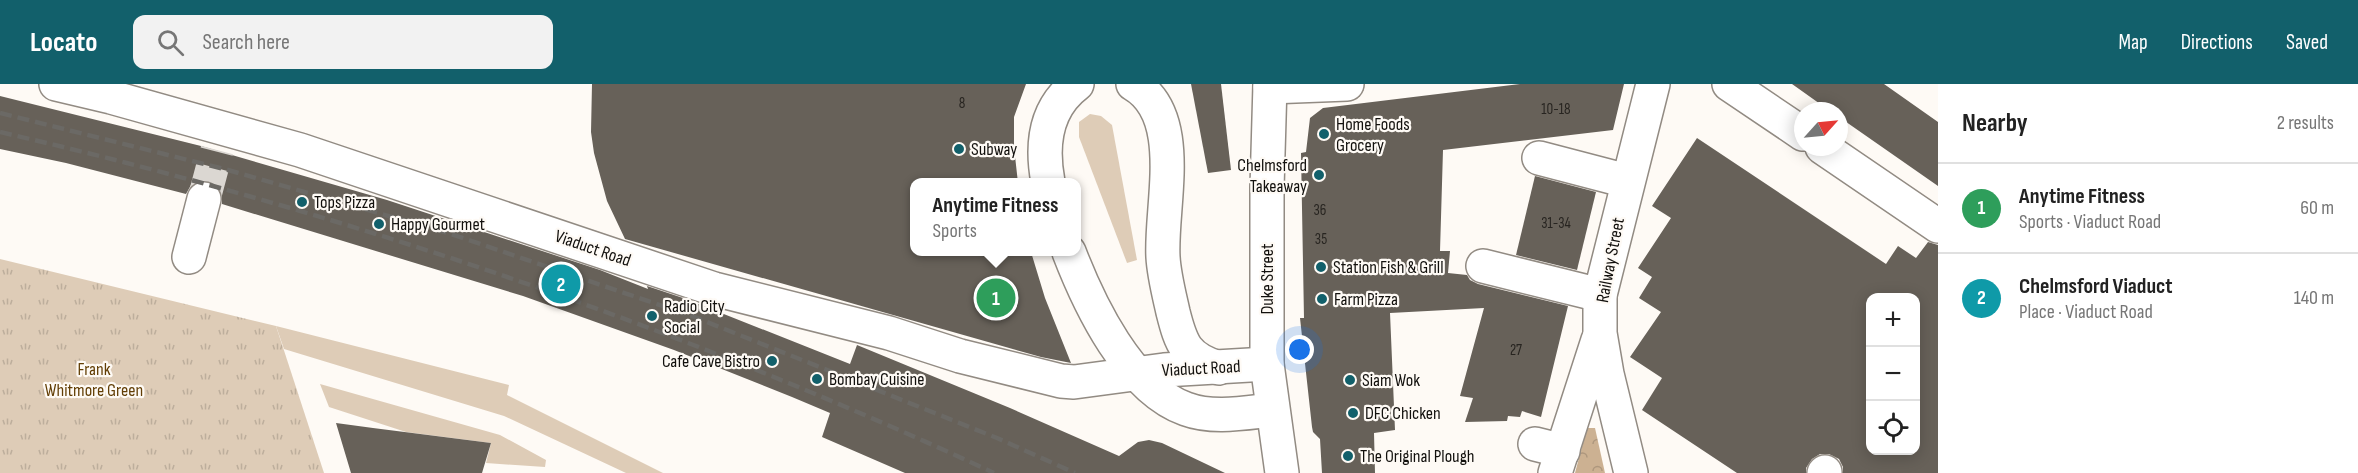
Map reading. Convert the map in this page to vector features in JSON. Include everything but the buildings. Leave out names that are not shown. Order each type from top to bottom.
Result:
[{"type":"street","name":"Viaduct Road","points":[[56,84],[111,97],[220,139],[300,150],[714,289],[889,333],[960,356],[1074,382],[1136,373],[1267,364]]},
{"type":"street","points":[[1047,178],[1046,137],[1052,111],[1063,94],[1077,84]]},
{"type":"street","points":[[1133,84],[1143,90],[1160,115],[1166,145],[1163,258],[1176,325],[1187,350],[1201,362],[1219,368]]},
{"type":"street","points":[[1270,85],[1347,84]]},
{"type":"street","name":"Railway Street","points":[[1631,473],[1607,374],[1600,333],[1600,295],[1653,84]]},
{"type":"street","points":[[1729,84],[1794,128]]},
{"type":"street","name":"Duke Street","points":[[1270,85],[1266,188],[1267,364],[1282,473]]},
{"type":"street","points":[[1835,156],[1938,226]]},
{"type":"street","points":[[1539,158],[1627,181]]},
{"type":"street","points":[[189,257],[204,199]]},
{"type":"street","points":[[1071,256],[1081,283],[1107,331],[1136,373]]},
{"type":"street","points":[[1484,266],[1600,295]]},
{"type":"street","points":[[1551,456],[1600,333]]},
{"type":"street","name":"Viaduct Road","points":[[1136,373],[1161,396],[1185,409],[1210,414],[1272,410]]},
{"type":"green space","points":[[1090,114],[1101,116],[1112,125],[1137,260],[1127,263],[1079,137],[1079,122]]},
{"type":"green space","name":"Frank Whitmore Green","points":[[0,259],[276,326],[324,473],[0,473]]},
{"type":"green space","points":[[276,326],[509,385],[507,395],[663,473],[626,473],[504,416],[284,349]]},
{"type":"green space","points":[[320,384],[500,435],[546,460],[545,467],[486,463],[491,443],[406,432],[329,407]]},
{"type":"green space","points":[[1587,428],[1595,428],[1605,473],[1575,473]]},
{"type":"tunnel","points":[[204,199],[217,150]]},
{"type":"railway","points":[[0,113],[228,170],[448,233],[692,316],[997,438],[1075,473]]},
{"type":"railway","points":[[0,132],[128,163],[255,198],[506,277],[753,368],[994,473]]},
{"type":"place","name":"Home Foods Grocery","points":[[1324,134]]},
{"type":"place","name":"Subway","points":[[959,149]]},
{"type":"place","name":"Chelmsford Takeaway","points":[[1319,175]]},
{"type":"place","name":"Tops Pizza","points":[[302,202]]},
{"type":"place","name":"Happy Gourmet","points":[[379,224]]},
{"type":"place","name":"Station Fish & Grill","points":[[1321,267]]},
{"type":"place","name":"Chelmsford Viaduct","points":[[561,284]]},
{"type":"place","name":"Anytime Fitness","points":[[996,298]]},
{"type":"place","name":"Farm Pizza","points":[[1322,299]]},
{"type":"place","name":"Radio City Social","points":[[652,316]]},
{"type":"place","name":"Cafe Cave Bistro","points":[[772,361]]},
{"type":"place","name":"Bombay Cuisine","points":[[817,379]]},
{"type":"place","name":"Siam Wok","points":[[1350,380]]},
{"type":"place","name":"DFC Chicken","points":[[1353,413]]},
{"type":"place","name":"The Original Plough","points":[[1348,456]]}]
